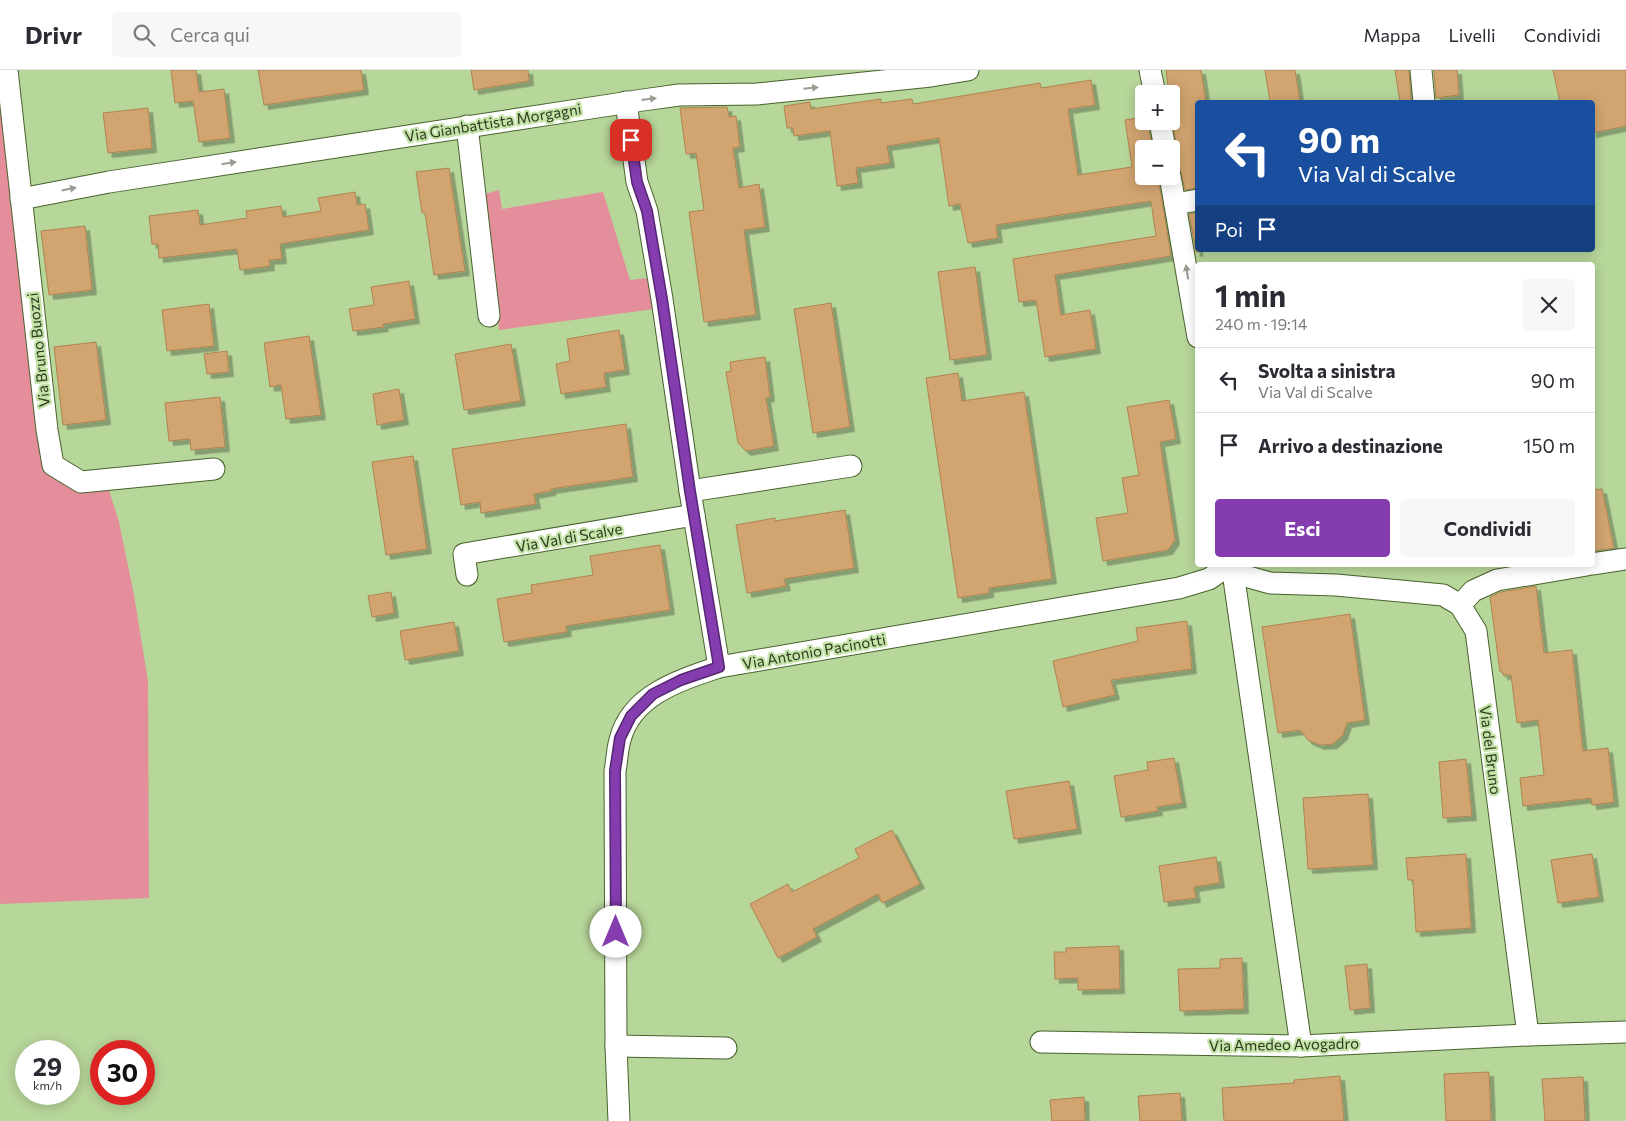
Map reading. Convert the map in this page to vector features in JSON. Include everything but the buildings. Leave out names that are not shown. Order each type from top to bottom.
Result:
[{"type":"street","name":"Via Bruno Buozzi","points":[[7,70],[47,430],[53,465],[81,482],[214,469]]},
{"type":"street","name":"Via Gianbattista Morgagni","points":[[21,199],[109,182],[626,102],[679,95],[757,94],[922,77],[968,70]]},
{"type":"street","points":[[1150,70],[1153,85]]},
{"type":"street","points":[[1421,70],[1424,100]]},
{"type":"street","points":[[626,102],[636,174],[647,211],[660,289],[690,491],[719,667]]},
{"type":"street","points":[[466,126],[489,316]]},
{"type":"street","points":[[1172,185],[1195,320]]},
{"type":"street","points":[[1175,204],[1195,201]]},
{"type":"street","points":[[690,491],[851,466]]},
{"type":"street","name":"Via Val di Scalve","points":[[467,575],[464,554],[694,515]]},
{"type":"street","points":[[1595,564],[1626,559]]},
{"type":"street","name":"Via Antonio Pacinotti","points":[[619,1121],[616,1046],[615,771],[620,738],[631,716],[653,694],[681,680],[719,667],[1180,588],[1209,579],[1229,567]]},
{"type":"street","points":[[1232,567],[1301,1046]]},
{"type":"street","points":[[1234,567],[1245,576],[1270,584],[1336,585],[1443,595],[1460,605],[1472,591],[1497,580],[1575,567]]},
{"type":"street","name":"Via del Bruno","points":[[1460,605],[1476,631],[1528,1035]]},
{"type":"street","points":[[1528,1035],[1626,1032]]},
{"type":"street","name":"Via Amedeo Avogadro","points":[[1041,1042],[1301,1046],[1528,1035]]},
{"type":"street","points":[[616,1046],[726,1048]]},
{"type":"shaded area","points":[[0,88],[49,472],[108,487],[119,522],[134,595],[148,681],[149,898],[0,904]]},
{"type":"shaded area","points":[[499,190],[502,209],[603,192],[630,280],[648,278],[654,309],[499,330],[485,194]]},
{"type":"route","points":[[616,932],[615,771],[620,738],[631,716],[653,694],[681,680],[719,667],[690,491],[662,299],[647,211],[637,182],[631,140]]}]
